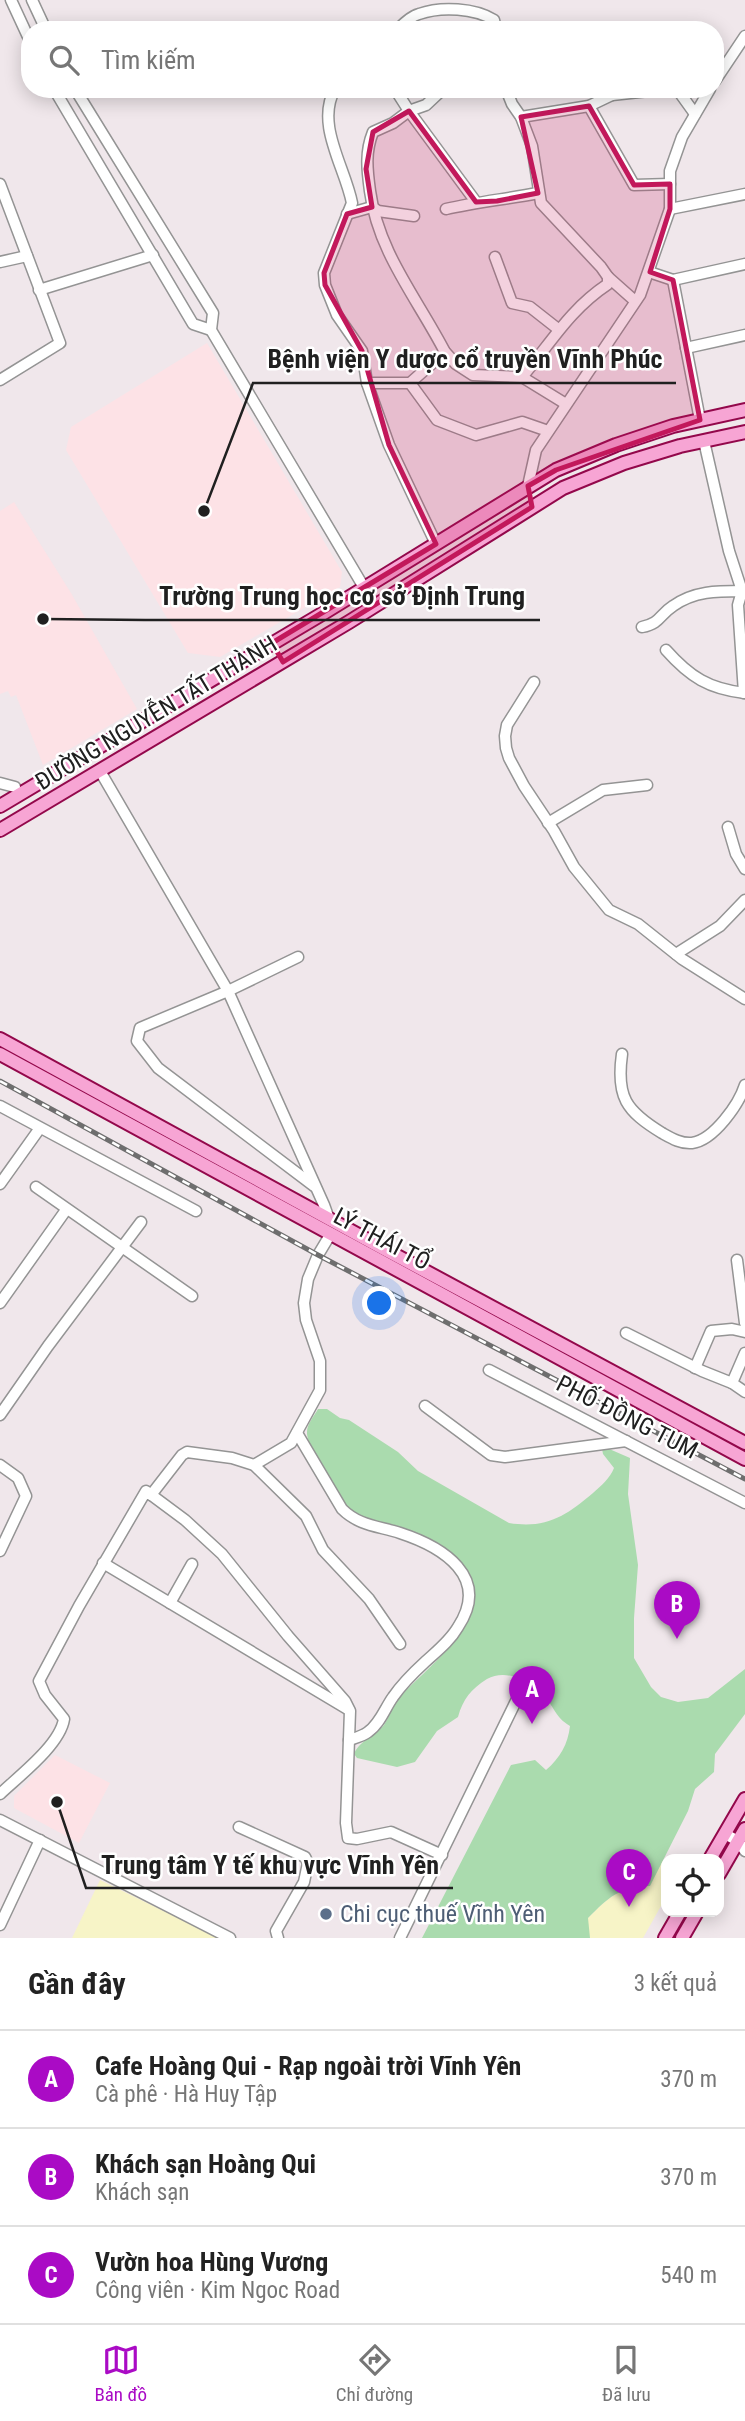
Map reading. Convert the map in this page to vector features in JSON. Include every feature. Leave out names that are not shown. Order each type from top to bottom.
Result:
[{"type":"main road","name":"ĐƯỜNG NGUYỄN TẤT THÀNH","points":[[0,806],[556,470],[616,445],[673,426],[745,410]]},
{"type":"main road","name":"ĐƯỜNG NGUYỄN TẤT THÀNH","points":[[0,830],[283,662],[563,488],[624,463],[704,440],[745,432]]},
{"type":"main road","points":[[528,486],[532,507]]},
{"type":"main road","points":[[272,643],[283,662]]},
{"type":"main road","points":[[0,796],[66,766]]},
{"type":"main road","points":[[0,840],[36,819],[78,784]]},
{"type":"main road","name":"LÝ THÁI TỔ","points":[[0,1039],[330,1235],[381,1255],[745,1443]]},
{"type":"main road","name":"LÝ THÁI TỔ","points":[[0,1054],[215,1165],[329,1219],[381,1255],[745,1459]]},
{"type":"main road","points":[[713,1854],[745,1799]]},
{"type":"main road","points":[[724,1868],[741,1846],[745,1829]]},
{"type":"main road","points":[[665,1938],[677,1917]]},
{"type":"main road","points":[[682,1938],[694,1917]]},
{"type":"street","points":[[11,0],[21,22]]},
{"type":"street","points":[[32,0],[42,21]]},
{"type":"street","points":[[408,21],[417,14],[443,9],[484,13],[494,21]]},
{"type":"street","points":[[724,68],[745,36]]},
{"type":"street","points":[[59,98],[193,324],[211,330]]},
{"type":"street","points":[[81,98],[213,313],[211,330],[375,606]]},
{"type":"street","points":[[330,98],[328,102],[332,140],[352,203],[324,273],[325,285],[337,315],[362,351],[367,383],[389,445],[436,544]]},
{"type":"street","points":[[401,98],[477,202]]},
{"type":"street","points":[[433,98],[426,105],[409,111],[393,123],[373,132],[367,157],[372,207],[384,245],[445,352],[456,364],[473,375],[522,377],[566,404]]},
{"type":"street","points":[[510,98],[521,117],[532,146],[541,203],[608,277],[635,301]]},
{"type":"street","points":[[521,117],[589,106],[601,98]]},
{"type":"street","points":[[683,98],[695,114]]},
{"type":"street","points":[[528,486],[536,450],[635,301],[649,272],[670,209],[670,171],[682,137],[705,98]]},
{"type":"street","points":[[589,106],[634,185],[670,184]]},
{"type":"street","points":[[0,186],[60,343],[0,380]]},
{"type":"street","points":[[446,209],[538,193]]},
{"type":"street","points":[[670,209],[745,194]]},
{"type":"street","points":[[347,214],[372,207],[378,211],[414,216]]},
{"type":"street","points":[[39,290],[153,255]]},
{"type":"street","points":[[0,262],[27,256]]},
{"type":"street","points":[[495,257],[512,303],[530,307],[558,329]]},
{"type":"street","points":[[649,272],[673,280],[745,264]]},
{"type":"street","points":[[522,377],[583,301],[608,284],[608,277]]},
{"type":"street","points":[[673,280],[700,420]]},
{"type":"street","points":[[686,348],[745,335]]},
{"type":"street","points":[[367,383],[410,383],[445,352]]},
{"type":"street","points":[[410,383],[437,420],[477,435],[522,422],[548,431]]},
{"type":"street","points":[[666,650],[694,678],[726,691],[745,693],[738,605],[743,592],[729,551],[704,440]]},
{"type":"street","points":[[642,627],[656,624],[672,606],[690,596],[711,591],[743,592]]},
{"type":"street","points":[[534,682],[513,714],[505,736],[509,758],[574,867],[610,909],[638,924],[676,954],[745,999]]},
{"type":"street","points":[[100,771],[228,991],[329,1219]]},
{"type":"street","points":[[0,783],[15,787]]},
{"type":"street","points":[[548,823],[603,790],[647,785]]},
{"type":"street","points":[[728,827],[736,854],[745,869]]},
{"type":"street","points":[[676,954],[720,926],[745,900]]},
{"type":"street","points":[[298,957],[228,991],[140,1028],[137,1041],[158,1068],[317,1188]]},
{"type":"street","points":[[622,1054],[619,1077],[631,1110],[641,1120],[674,1140],[695,1143],[708,1136],[733,1110],[744,1092]]},
{"type":"street","points":[[0,1106],[196,1211]]},
{"type":"street","points":[[0,1184],[40,1128]]},
{"type":"street","points":[[36,1187],[192,1296]]},
{"type":"street","points":[[0,1303],[66,1210]]},
{"type":"street","points":[[0,1415],[141,1222]]},
{"type":"street","points":[[254,1465],[291,1443],[320,1390],[320,1361],[306,1320],[305,1291],[318,1255],[330,1235]]},
{"type":"street","points":[[737,1260],[745,1323]]},
{"type":"street","points":[[695,1368],[711,1331],[733,1329],[745,1332]]},
{"type":"street","points":[[626,1333],[695,1368],[732,1383],[745,1392]]},
{"type":"street","points":[[732,1383],[745,1353]]},
{"type":"street","name":"PHỐ ĐỒNG TUM","points":[[489,1370],[745,1503]]},
{"type":"street","points":[[425,1406],[491,1455],[505,1457],[626,1441]]},
{"type":"street","points":[[297,1433],[348,1515],[367,1525],[399,1533],[439,1550],[459,1568],[468,1588],[467,1608],[457,1630],[404,1684],[375,1726],[349,1740]]},
{"type":"street","points":[[0,1794],[38,1759],[63,1729],[64,1719],[45,1695],[39,1681],[103,1563],[149,1493],[187,1452],[232,1458],[254,1465],[306,1516],[323,1550],[369,1599],[400,1644]]},
{"type":"street","points":[[0,1465],[18,1478],[26,1496],[0,1551]]},
{"type":"street","points":[[149,1493],[185,1520],[222,1554],[345,1701],[350,1711],[346,1823],[348,1838],[357,1839],[391,1832],[442,1854]]},
{"type":"street","points":[[103,1563],[350,1711]]},
{"type":"street","points":[[170,1603],[192,1564]]},
{"type":"street","points":[[400,1938],[516,1701]]},
{"type":"street","points":[[0,1820],[230,1938]]},
{"type":"street","points":[[239,1826],[305,1857],[308,1863],[304,1882],[276,1931],[278,1938]]},
{"type":"street","points":[[725,1834],[741,1846]]},
{"type":"street","points":[[0,1925],[40,1840]]},
{"type":"highlighted area","points":[[589,106],[634,185],[670,184],[670,209],[650,272],[673,280],[700,420],[556,470],[528,486],[532,507],[283,662],[272,643],[436,544],[389,445],[362,351],[325,285],[324,273],[347,214],[372,207],[366,169],[373,132],[409,111],[476,202],[497,201],[538,193],[521,117]]},
{"type":"shaded area","points":[[207,343],[342,572],[340,587],[220,657],[188,653],[66,450],[71,427]]},
{"type":"shaded area","points":[[14,502],[71,593],[137,709],[43,765],[16,695],[11,697],[8,691],[0,694],[0,511]]},
{"type":"shaded area","points":[[318,1409],[327,1409],[398,1452],[418,1471],[509,1523],[545,1522],[555,1519],[583,1501],[605,1482],[614,1468],[602,1449],[607,1448],[630,1458],[628,1494],[638,1565],[634,1658],[651,1687],[661,1697],[678,1702],[708,1698],[745,1669],[745,1714],[715,1754],[714,1772],[695,1789],[688,1811],[666,1854],[661,1854],[661,1864],[650,1886],[622,1891],[602,1904],[588,1918],[590,1938],[422,1938],[511,1765],[535,1760],[546,1770],[562,1750],[570,1726],[561,1719],[545,1697],[526,1681],[510,1676],[494,1676],[472,1691],[462,1705],[458,1717],[437,1731],[415,1762],[397,1767],[357,1758],[354,1754],[356,1749],[384,1725],[397,1700],[457,1637],[472,1610],[473,1596],[461,1568],[453,1557],[434,1542],[357,1518],[351,1513],[327,1478],[313,1451],[308,1440],[308,1426]]},
{"type":"shaded area","points":[[55,1755],[110,1783],[79,1843],[14,1808],[14,1796]]},
{"type":"shaded area","points":[[661,1863],[661,1906],[643,1938],[586,1938],[588,1918],[602,1904],[630,1888],[650,1886]]},
{"type":"shaded area","points":[[100,1880],[219,1938],[72,1938]]},
{"type":"railway","points":[[0,1081],[318,1255],[745,1479]]},
{"type":"place","name":"Bệnh viện Y dược cổ truyền Vĩnh Phúc","points":[[204,511]]},
{"type":"place","name":"Trường Trung học cơ sở Định Trung","points":[[43,619]]},
{"type":"place","name":"Khách sạn Hoàng Qui","points":[[677,1639]]},
{"type":"place","name":"Cafe Hoàng Qui - Rạp ngoài trời Vĩnh Yên","points":[[532,1724]]},
{"type":"place","name":"Trung tâm Y tế khu vực Vĩnh Yên","points":[[57,1802]]},
{"type":"place","name":"Vườn hoa Hùng Vương","points":[[629,1907]]},
{"type":"place","name":"Chi cục thuế Vĩnh Yên","points":[[326,1914]]}]
